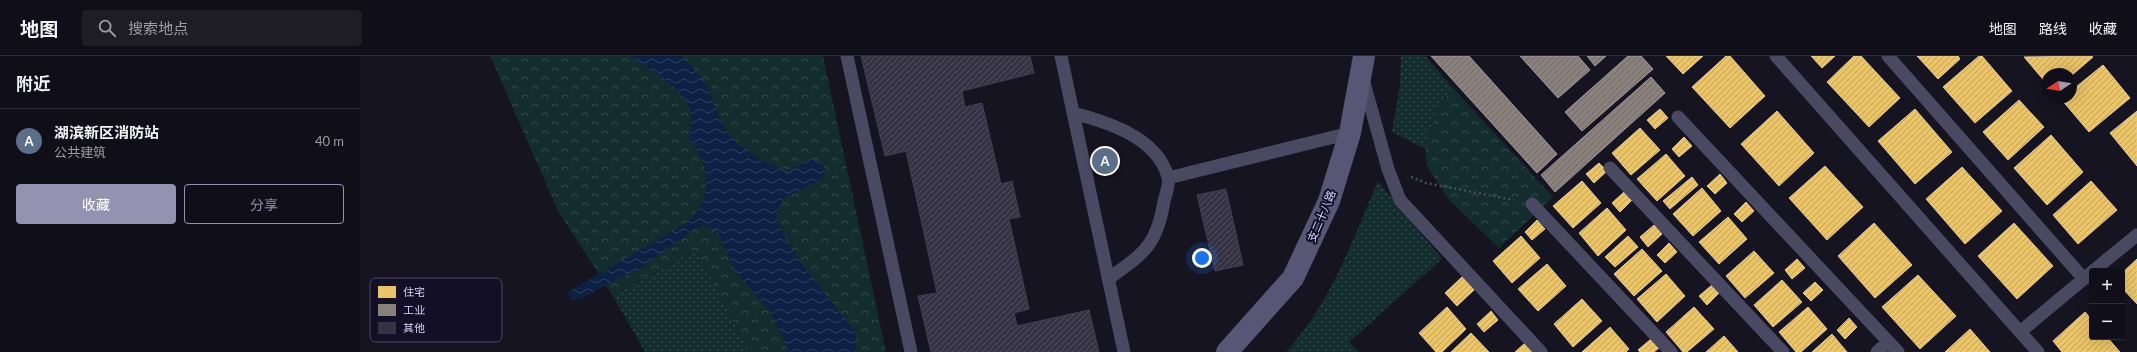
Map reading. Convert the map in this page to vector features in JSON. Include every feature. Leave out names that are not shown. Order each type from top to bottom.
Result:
[{"type":"street","name":"支二十八路","points":[[1228,352],[1293,278],[1329,201],[1350,133],[1363,65]]},
{"type":"lane","points":[[847,56],[911,352]]},
{"type":"lane","points":[[1061,56],[1124,352]]},
{"type":"lane","points":[[1776,56],[2038,352]]},
{"type":"lane","points":[[1888,56],[2089,273]]},
{"type":"lane","points":[[1363,65],[1388,169],[1400,200],[1541,352]]},
{"type":"lane","points":[[1073,113],[1102,120],[1125,130],[1137,138],[1157,156],[1168,178],[1161,223],[1154,240],[1139,257],[1108,279]]},
{"type":"lane","points":[[1678,116],[1898,352]]},
{"type":"lane","points":[[1168,178],[1350,133]]},
{"type":"lane","points":[[1610,168],[1783,352]]},
{"type":"lane","points":[[1532,204],[1671,352]]},
{"type":"lane","points":[[2097,268],[2137,235]]},
{"type":"lane","points":[[2020,332],[2089,275]]},
{"type":"lane","points":[[1877,352],[1888,342]]},
{"type":"path","points":[[1388,169],[1426,183],[1532,204]]},
{"type":"green space","points":[[490,56],[823,56],[886,352],[749,352],[696,250],[613,296],[558,211]]},
{"type":"green space","points":[[1401,56],[1425,56],[1454,89],[1438,105],[1425,149],[1392,132],[1400,84]]},
{"type":"green space","points":[[1454,89],[1553,197],[1499,248],[1449,200],[1427,166],[1425,149],[1438,105]]},
{"type":"green space","points":[[1378,181],[1442,259],[1349,342],[1359,352],[1286,352],[1316,313],[1328,292],[1349,249]]},
{"type":"green space","points":[[696,250],[749,352],[645,352],[613,296]]},
{"type":"water","points":[[632,56],[682,56],[707,85],[717,113],[724,127],[745,149],[772,165],[790,171],[810,159],[817,160],[825,168],[824,176],[817,182],[782,199],[777,217],[782,231],[799,259],[853,329],[856,337],[856,352],[789,352],[771,312],[735,271],[718,232],[705,225],[696,228],[644,266],[582,298],[575,300],[570,298],[568,292],[685,224],[695,214],[703,201],[706,173],[700,155],[689,139],[692,121],[691,111],[682,95],[674,87]]},
{"type":"building: 住宅","points":[[1666,56],[1703,56],[1683,74]]},
{"type":"building: 住宅","points":[[1726,56],[1730,56],[1765,96],[1730,128],[1692,87]]},
{"type":"building: 住宅","points":[[1811,56],[1835,56],[1822,68]]},
{"type":"building: 住宅","points":[[1854,56],[1861,56],[1900,98],[1869,127],[1827,82]]},
{"type":"building: 住宅","points":[[1917,56],[1958,56],[1960,59],[1938,79]]},
{"type":"building: 住宅","points":[[1979,56],[1982,56],[2012,91],[1975,123],[1943,87]]},
{"type":"building: 住宅","points":[[2024,57],[2093,57],[2077,71],[2077,68],[2041,68],[2041,77]]},
{"type":"building: 住宅","points":[[2103,65],[2130,98],[2089,132],[2065,104],[2077,104],[2077,86]]},
{"type":"building: 住宅","points":[[2019,100],[2044,127],[2008,160],[1983,132]]},
{"type":"building: 住宅","points":[[1660,109],[1668,118],[1655,129],[1647,120]]},
{"type":"building: 住宅","points":[[1915,109],[1952,152],[1915,184],[1878,141]]},
{"type":"building: 住宅","points":[[1777,111],[1814,153],[1779,186],[1741,144]]},
{"type":"building: 住宅","points":[[2137,111],[2137,166],[2110,133]]},
{"type":"building: 住宅","points":[[1640,128],[1660,150],[1631,175],[1612,153]]},
{"type":"building: 住宅","points":[[2051,135],[2083,172],[2047,205],[2014,168]]},
{"type":"building: 住宅","points":[[1684,137],[1692,146],[1679,157],[1672,149]]},
{"type":"building: 住宅","points":[[1666,154],[1685,176],[1657,201],[1637,179]]},
{"type":"building: 住宅","points":[[1599,163],[1607,171],[1594,183],[1586,174]]},
{"type":"building: 住宅","points":[[1825,166],[1863,207],[1827,240],[1789,198]]},
{"type":"building: 住宅","points":[[1962,167],[2002,211],[1965,244],[1926,199]]},
{"type":"building: 住宅","points":[[1720,174],[1727,183],[1715,194],[1707,186]]},
{"type":"building: 住宅","points":[[1692,177],[1698,185],[1670,209],[1663,201]]},
{"type":"building: 住宅","points":[[1582,181],[1601,203],[1573,228],[1553,206]]},
{"type":"building: 住宅","points":[[2091,181],[2117,210],[2078,244],[2053,215]]},
{"type":"building: 住宅","points":[[1702,188],[1721,211],[1693,236],[1673,214]]},
{"type":"building: 住宅","points":[[1624,192],[1632,200],[1620,212],[1612,203]]},
{"type":"building: 住宅","points":[[1746,202],[1754,211],[1742,222],[1734,214]]},
{"type":"building: 住宅","points":[[1607,208],[1626,230],[1598,256],[1579,233]]},
{"type":"building: 住宅","points":[[1728,217],[1747,239],[1719,264],[1699,242]]},
{"type":"building: 住宅","points":[[1537,220],[1545,229],[1532,240],[1525,232]]},
{"type":"building: 住宅","points":[[1874,223],[1912,265],[1875,298],[1838,256]]},
{"type":"building: 住宅","points":[[2014,223],[2053,266],[2017,299],[1978,256]]},
{"type":"building: 住宅","points":[[1654,225],[1662,234],[1648,247],[1640,237]]},
{"type":"building: 住宅","points":[[1521,236],[1540,258],[1512,283],[1493,261]]},
{"type":"building: 住宅","points":[[1628,236],[1638,247],[1615,267],[1605,257]]},
{"type":"building: 住宅","points":[[1669,243],[1677,252],[1665,263],[1657,255]]},
{"type":"building: 住宅","points":[[1642,249],[1662,271],[1634,296],[1614,274]]},
{"type":"building: 住宅","points":[[1754,251],[1774,273],[1745,298],[1726,276]]},
{"type":"building: 住宅","points":[[1797,259],[1805,268],[1792,279],[1785,270]]},
{"type":"building: 住宅","points":[[2137,259],[2137,304],[2125,291],[2125,270]]},
{"type":"building: 住宅","points":[[1547,264],[1566,286],[1538,311],[1518,289]]},
{"type":"building: 住宅","points":[[1666,274],[1685,296],[1657,322],[1637,299]]},
{"type":"building: 住宅","points":[[1918,275],[1956,316],[1920,349],[1882,307]]},
{"type":"building: 住宅","points":[[1463,276],[1475,289],[1457,306],[1445,293]]},
{"type":"building: 住宅","points":[[1782,280],[1802,302],[1773,327],[1754,305]]},
{"type":"building: 住宅","points":[[1815,282],[1823,290],[1811,301],[1803,293]]},
{"type":"building: 住宅","points":[[1712,285],[1719,293],[1707,305],[1699,296]]},
{"type":"building: 住宅","points":[[1582,299],[1602,321],[1573,347],[1554,324]]},
{"type":"building: 住宅","points":[[1447,307],[1466,329],[1442,352],[1436,352],[1419,333]]},
{"type":"building: 住宅","points":[[1694,307],[1714,329],[1687,352],[1683,352],[1666,332]]},
{"type":"building: 住宅","points":[[1808,307],[1827,329],[1801,352],[1796,352],[1779,332]]},
{"type":"building: 住宅","points":[[1491,311],[1498,320],[1484,332],[1477,324]]},
{"type":"building: 住宅","points":[[2085,312],[2089,317],[2089,340],[2110,340],[2120,352],[2062,352],[2053,341]]},
{"type":"building: 住宅","points":[[1849,318],[1857,327],[1845,339],[1837,330]]},
{"type":"building: 住宅","points":[[1610,327],[1629,349],[1626,352],[1582,352]]},
{"type":"building: 住宅","points":[[1970,329],[1990,352],[1945,352]]},
{"type":"building: 住宅","points":[[1471,333],[1489,352],[1451,352]]},
{"type":"building: 住宅","points":[[1832,334],[1847,352],[1812,352]]},
{"type":"building: 住宅","points":[[1724,336],[1738,352],[1706,352]]},
{"type":"building: 住宅","points":[[1651,339],[1659,348],[1654,352],[1640,352],[1638,350]]},
{"type":"building: 住宅","points":[[1525,343],[1532,352],[1515,352]]},
{"type":"building: 工业","points":[[1431,56],[1469,56],[1557,154],[1537,173]]},
{"type":"building: 工业","points":[[1520,56],[1578,56],[1590,70],[1558,98]]},
{"type":"building: 工业","points":[[1587,56],[1606,56],[1595,66]]},
{"type":"building: 工业","points":[[1628,56],[1641,56],[1653,69],[1582,131],[1565,112]]},
{"type":"building: 工业","points":[[1651,77],[1665,93],[1555,192],[1541,175]]},
{"type":"building: 其他","points":[[861,56],[1030,56],[1034,73],[962,91],[965,107],[982,103],[1001,184],[1012,181],[1020,217],[1009,219],[1029,309],[1014,313],[1017,326],[1089,310],[1099,352],[931,352],[918,296],[937,293],[906,151],[885,156]]},
{"type":"building: 其他","points":[[1226,189],[1243,265],[1215,271],[1197,195]]},
{"type":"place","name":"湖滨新区消防站","points":[[1105,161]]}]
